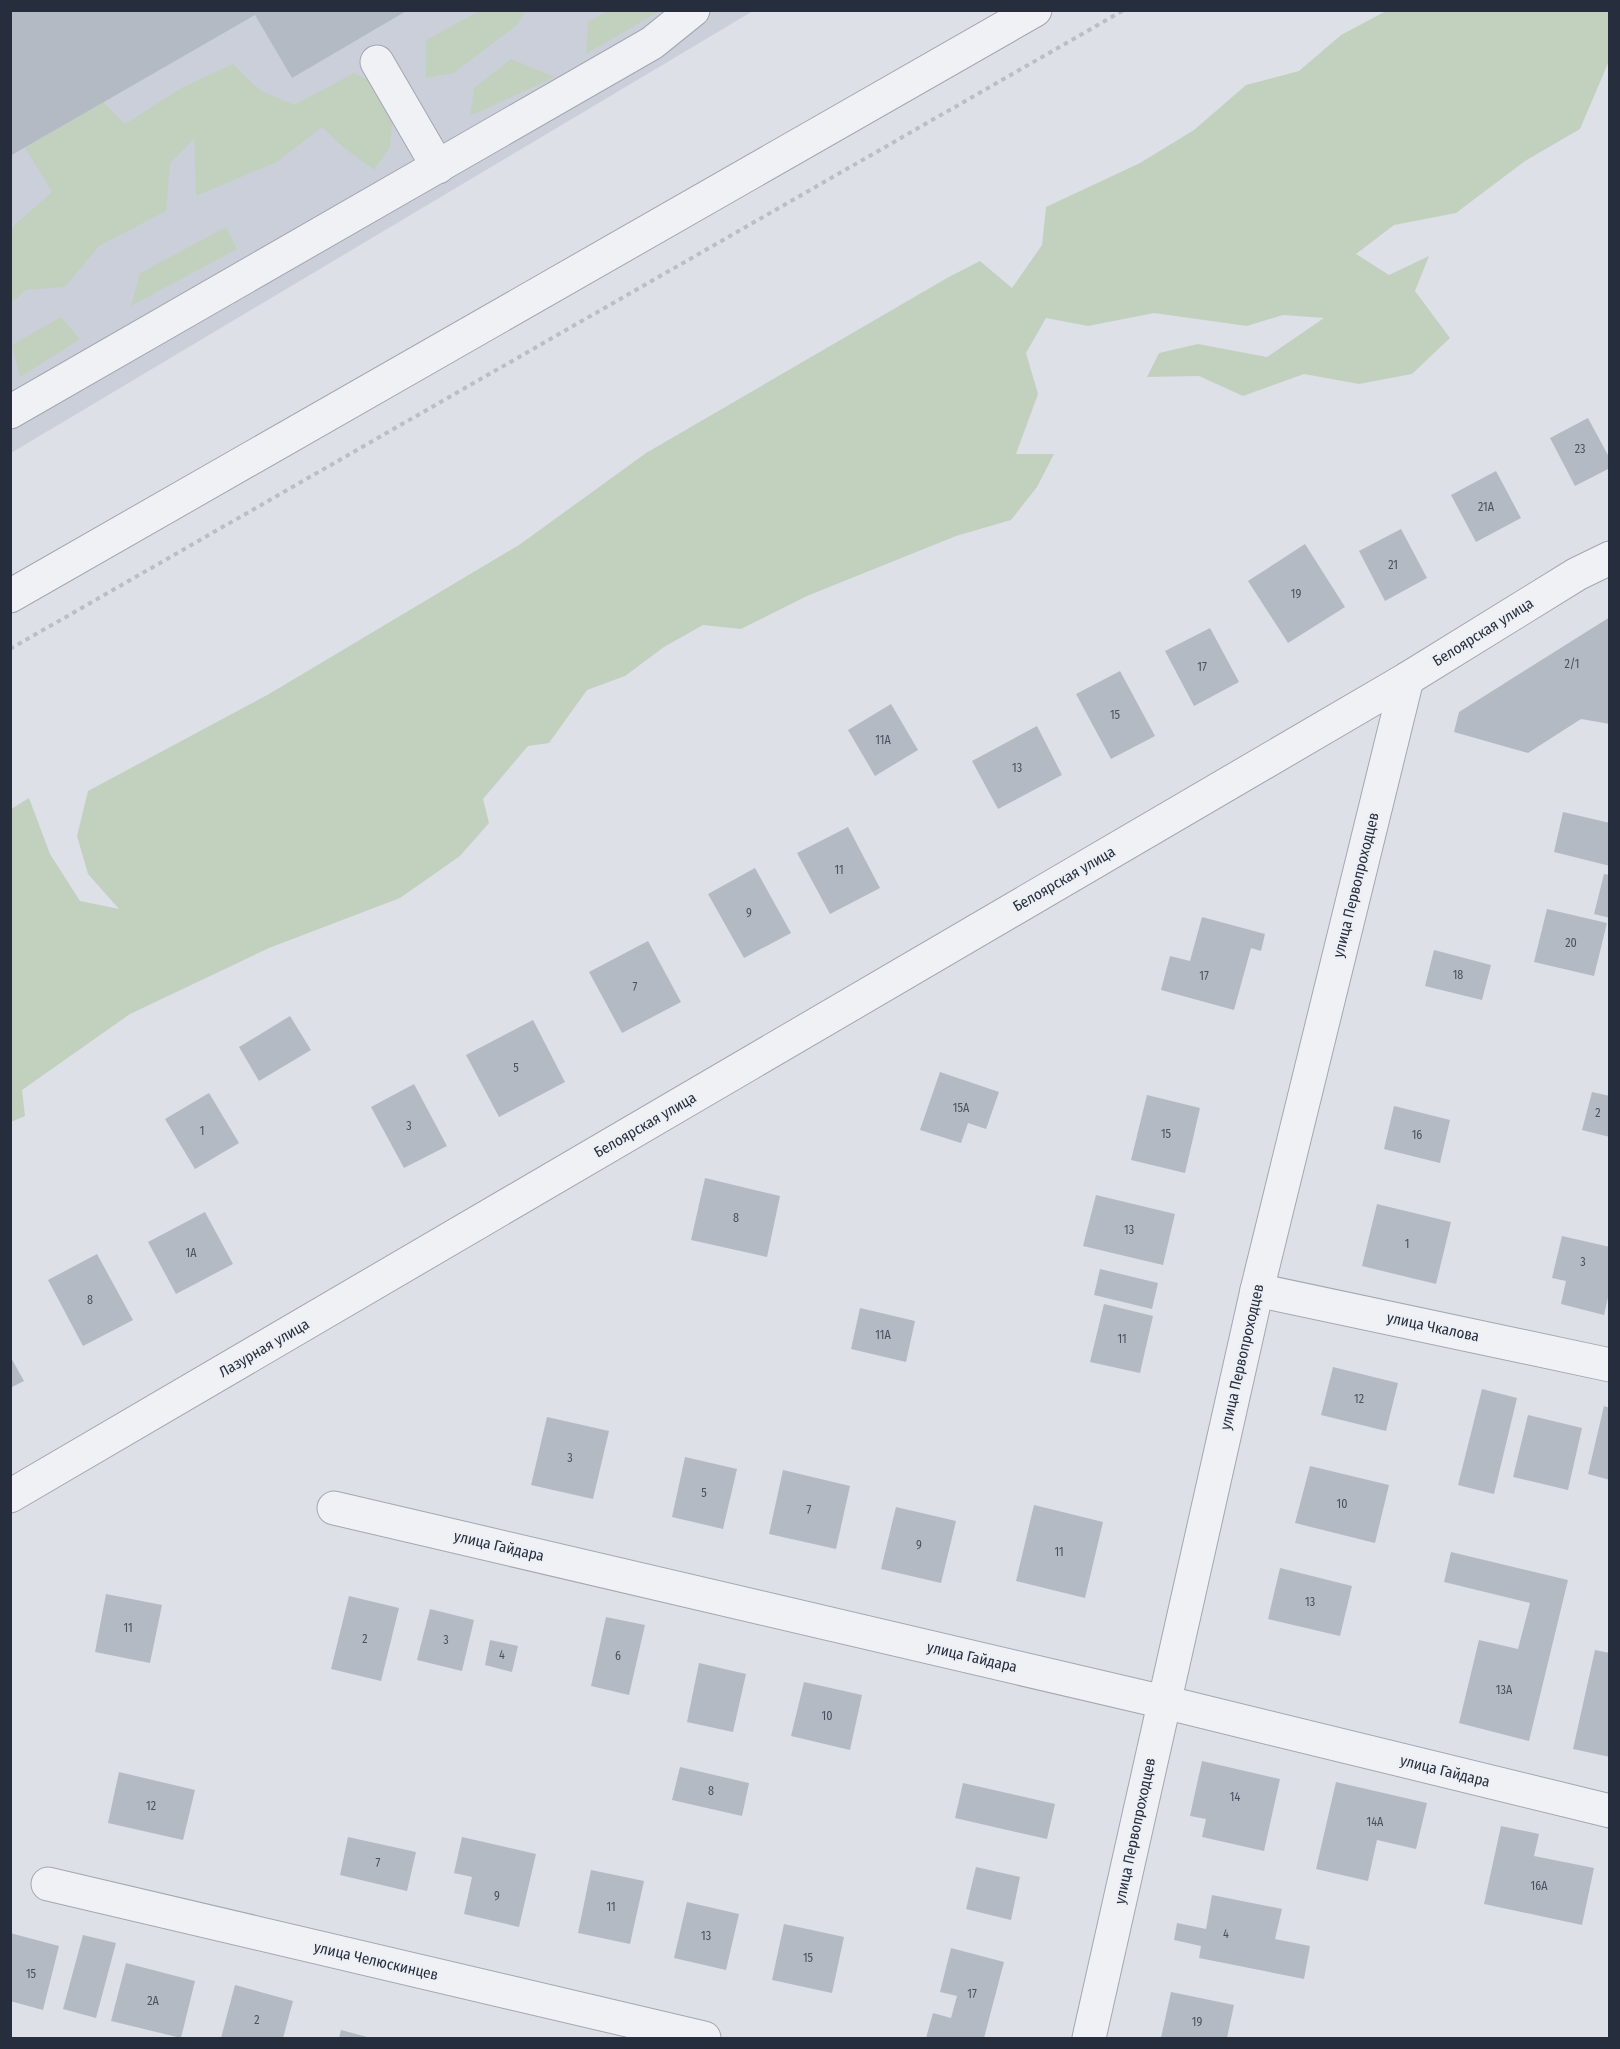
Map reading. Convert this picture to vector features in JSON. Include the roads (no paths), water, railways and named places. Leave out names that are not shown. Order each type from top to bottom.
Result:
[{"type":"street","points":[[10,412],[652,43],[693,10]]},
{"type":"street","points":[[10,596],[1035,10]]},
{"type":"street","points":[[377,62],[438,167]]},
{"type":"street","name":"Белоярская улица","points":[[518,1199],[1407,679],[1577,574],[1610,558]]},
{"type":"street","name":"улица Первопроходцев","points":[[1089,2038],[1257,1290],[1407,679]]},
{"type":"street","name":"Лазурная улица","points":[[10,1496],[518,1199]]},
{"type":"street","name":"улица Чкалова","points":[[1257,1290],[1610,1365]]},
{"type":"street","name":"улица Гайдара","points":[[334,1508],[1164,1702],[1610,1811]]},
{"type":"street","name":"улица Челюскинцев","points":[[48,1884],[704,2038]]}]
